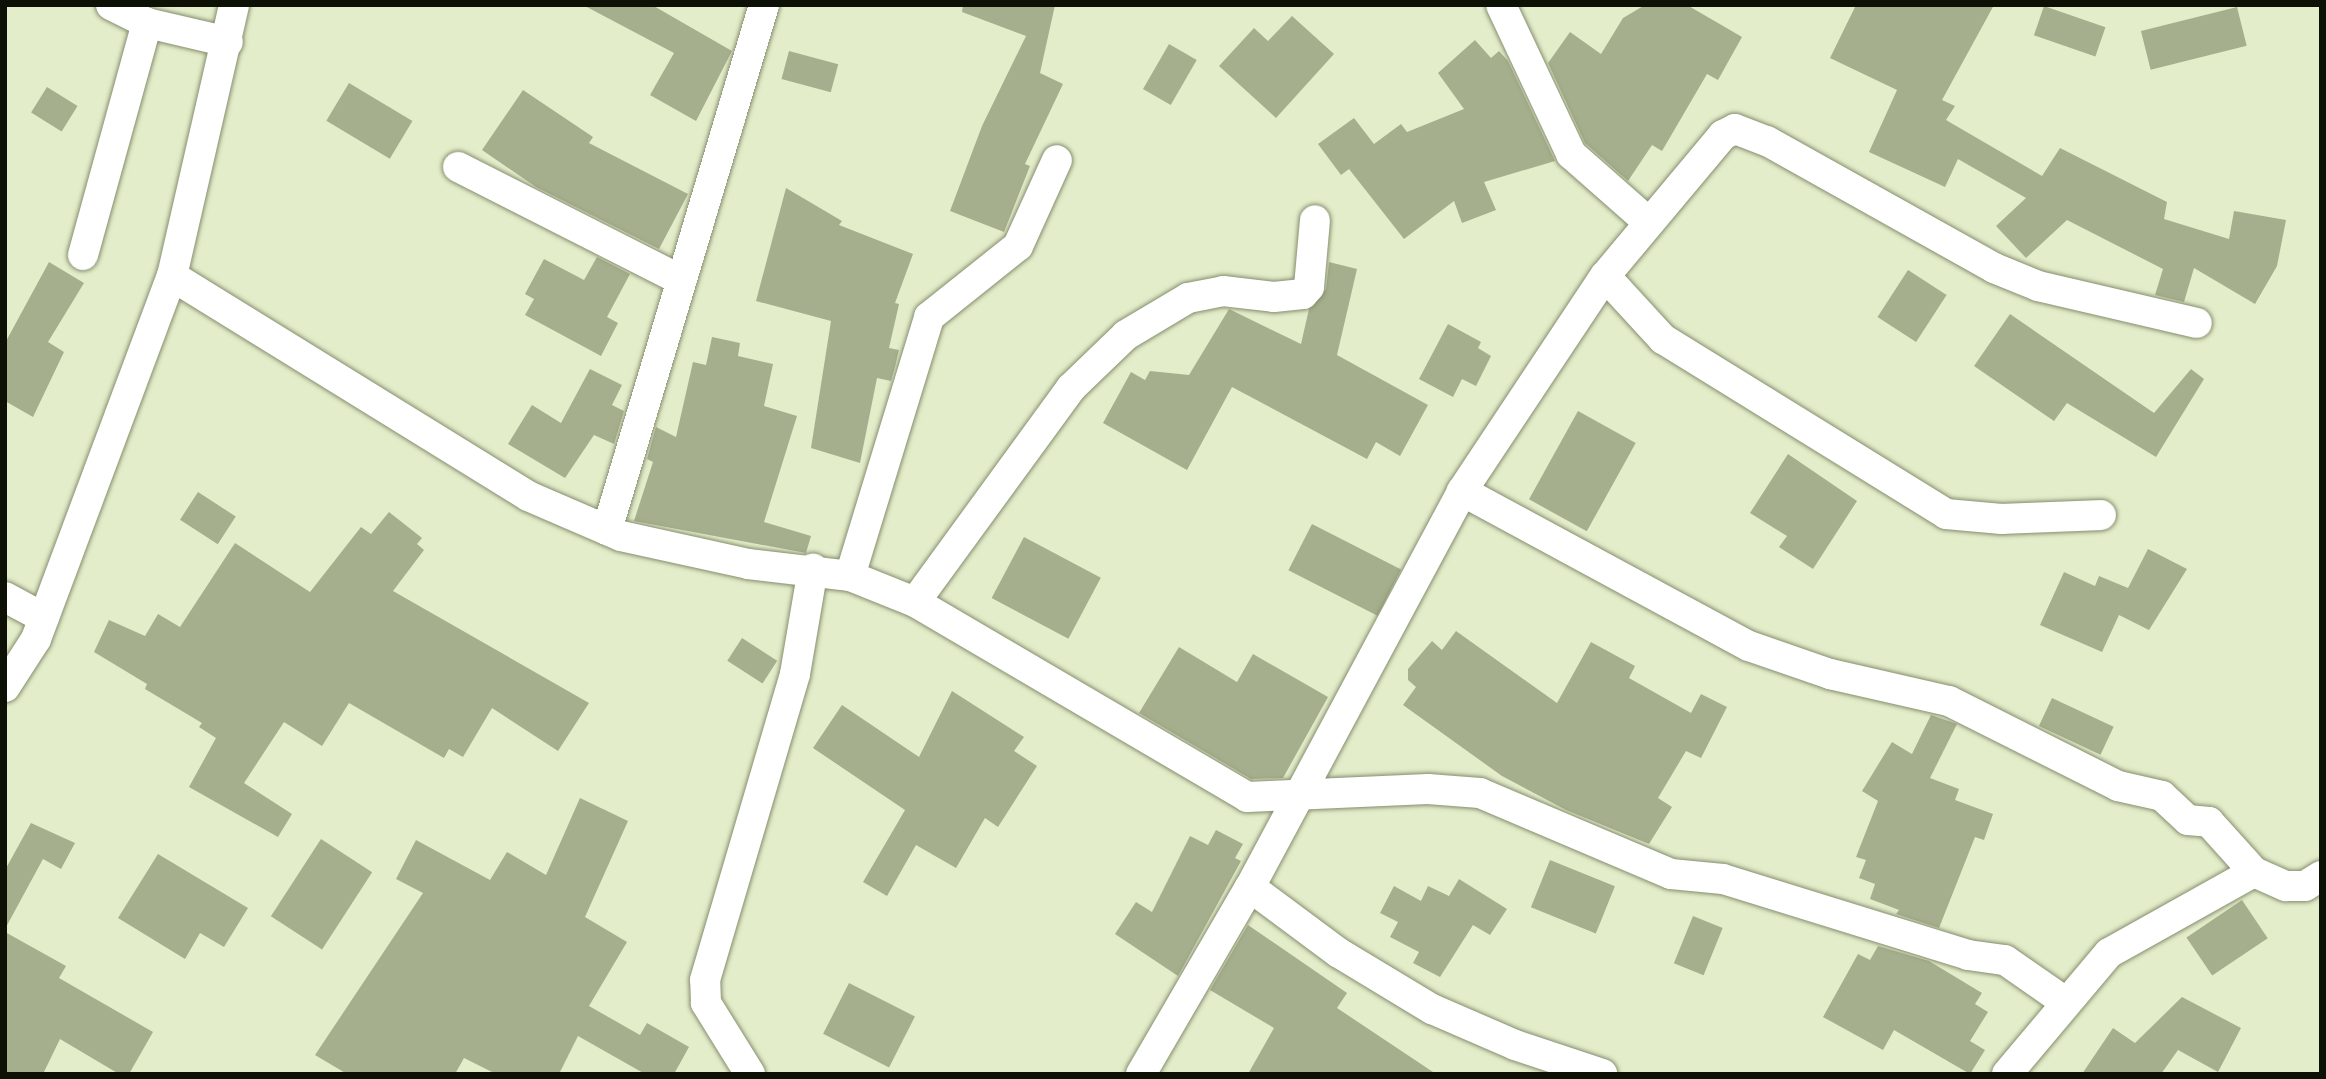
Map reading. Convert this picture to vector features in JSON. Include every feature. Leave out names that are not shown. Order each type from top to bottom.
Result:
[{"type":"street","points":[[111,5],[147,23],[228,42]]},
{"type":"street","points":[[5,687],[44,618],[172,276],[228,42],[234,5]]},
{"type":"street","points":[[607,530],[764,5]]},
{"type":"street","points":[[1501,5],[1571,155],[1648,222]]},
{"type":"street","points":[[83,256],[147,23]]},
{"type":"street","points":[[1141,1074],[1250,887],[1462,491],[1605,276],[1712,144],[1735,129],[1767,141],[1994,268],[2038,286],[2197,323]]},
{"type":"street","points":[[850,576],[929,317],[1018,246],[1057,160]]},
{"type":"street","points":[[457,167],[681,280]]},
{"type":"street","points":[[915,602],[1080,379],[1126,335],[1188,298],[1223,291],[1274,297],[1303,294],[1309,288],[1315,220]]},
{"type":"street","points":[[172,276],[528,496],[607,530],[690,554],[850,576],[915,602],[1227,789],[1266,801],[1298,795],[1428,789],[1480,793],[1671,874],[1723,879],[1968,955],[2005,960],[2063,1001]]},
{"type":"street","points":[[1605,276],[1663,339],[1946,514],[2002,519],[2101,515]]},
{"type":"street","points":[[1462,491],[1749,646],[1818,670],[1950,701],[2118,786],[2162,796],[2188,820],[2209,822],[2254,872],[2286,887],[2305,886],[2321,876]]},
{"type":"street","points":[[750,1074],[740,1049],[711,1014],[705,980],[794,674],[813,569]]},
{"type":"street","points":[[5,597],[44,618]]},
{"type":"street","points":[[2007,1074],[2063,1001],[2129,940],[2254,872]]},
{"type":"street","points":[[1250,887],[1339,953],[1432,1009],[1515,1045],[1602,1074]]},
{"type":"building","points":[[583,5],[652,5],[732,51],[696,121],[650,95],[674,53]]},
{"type":"building","points":[[963,5],[1055,5],[1040,73],[1063,84],[1025,164],[1030,166],[1004,232],[950,211],[982,126],[1026,36],[962,12]]},
{"type":"building","points":[[1645,5],[1687,5],[1742,37],[1718,80],[1707,74],[1662,151],[1652,145],[1628,181],[1585,143],[1548,63],[1570,32],[1601,54],[1623,18]]},
{"type":"building","points":[[1856,5],[1994,5],[1942,100],[1955,106],[1946,120],[2042,176],[2060,148],[2167,202],[2164,219],[2229,239],[2234,211],[2286,220],[2277,266],[2255,304],[2194,268],[2184,302],[2155,295],[2163,269],[2067,220],[2026,258],[1996,226],[2026,198],[1958,159],[1945,187],[1869,152],[1897,90],[1830,58]]},
{"type":"building","points":[[2044,6],[2105,27],[2095,56],[2034,35]]},
{"type":"building","points":[[2237,7],[2247,46],[2151,70],[2141,31]]},
{"type":"building","points":[[1292,16],[1334,54],[1276,118],[1219,66],[1254,28],[1268,41]]},
{"type":"building","points":[[1475,40],[1491,58],[1499,51],[1508,61],[1555,161],[1484,182],[1496,210],[1462,223],[1454,201],[1404,239],[1349,169],[1341,175],[1318,144],[1354,118],[1374,144],[1401,124],[1407,132],[1464,109],[1438,73]]},
{"type":"building","points":[[1169,44],[1197,60],[1171,105],[1143,89]]},
{"type":"building","points":[[789,51],[838,64],[831,92],[781,79]]},
{"type":"building","points":[[349,83],[412,121],[390,159],[326,121]]},
{"type":"building","points":[[47,87],[78,106],[62,132],[31,112]]},
{"type":"building","points":[[523,90],[593,137],[589,143],[688,194],[659,249],[536,187],[482,150]]},
{"type":"building","points":[[786,188],[842,221],[839,225],[913,254],[895,303],[899,304],[889,348],[899,350],[895,367],[891,381],[877,378],[860,463],[811,448],[831,321],[756,301]]},
{"type":"building","points":[[597,257],[630,274],[607,317],[618,323],[601,356],[525,315],[534,299],[525,294],[544,259],[584,280]]},
{"type":"building","points":[[49,262],[84,283],[48,342],[64,352],[33,417],[5,401],[5,343]]},
{"type":"building","points":[[1329,262],[1357,269],[1337,355],[1428,405],[1400,456],[1376,442],[1367,459],[1232,387],[1187,470],[1103,423],[1131,372],[1145,380],[1150,371],[1189,375],[1229,309],[1301,344],[1309,309],[1326,289]]},
{"type":"building","points":[[1908,270],[1947,295],[1916,342],[1878,317]]},
{"type":"building","points":[[2010,314],[2154,413],[2191,369],[2204,379],[2156,457],[2067,403],[2054,421],[1974,366]]},
{"type":"building","points":[[1448,324],[1481,342],[1478,348],[1491,356],[1476,386],[1462,379],[1453,397],[1419,379]]},
{"type":"building","points":[[712,337],[740,343],[738,356],[773,364],[764,406],[797,416],[764,522],[811,536],[806,553],[634,521],[653,462],[647,459],[656,427],[676,437],[693,362],[706,365]]},
{"type":"building","points":[[590,369],[622,385],[612,405],[624,411],[614,444],[594,435],[565,478],[508,444],[532,405],[561,423]]},
{"type":"building","points":[[1578,411],[1636,443],[1587,531],[1529,499]]},
{"type":"building","points":[[1788,454],[1857,501],[1813,569],[1779,547],[1787,536],[1750,513]]},
{"type":"building","points":[[198,492],[236,517],[218,544],[180,520]]},
{"type":"building","points":[[389,512],[422,538],[417,544],[424,550],[393,591],[589,703],[558,751],[492,708],[463,757],[449,749],[444,758],[349,703],[322,746],[284,722],[244,783],[292,814],[278,837],[189,787],[216,738],[199,727],[202,723],[145,689],[147,684],[94,652],[109,620],[145,636],[158,614],[180,627],[235,543],[310,592],[361,527],[371,534]]},
{"type":"building","points":[[1312,524],[1401,569],[1377,616],[1288,570]]},
{"type":"building","points":[[1024,537],[1101,578],[1068,639],[992,598]]},
{"type":"building","points":[[2148,549],[2187,569],[2149,630],[2119,615],[2102,652],[2040,625],[2064,572],[2095,586],[2099,576],[2128,588]]},
{"type":"building","points":[[1456,631],[1557,703],[1591,642],[1635,666],[1629,678],[1691,713],[1701,694],[1727,707],[1701,758],[1686,751],[1658,798],[1672,807],[1649,844],[1566,810],[1502,776],[1403,705],[1416,687],[1408,680],[1408,669],[1432,641],[1442,650]]},
{"type":"building","points":[[742,638],[777,661],[763,684],[727,661]]},
{"type":"building","points":[[1179,647],[1237,682],[1253,654],[1328,697],[1283,778],[1251,779],[1139,713]]},
{"type":"building","points":[[952,691],[1024,737],[1014,751],[1037,766],[998,827],[985,818],[956,868],[916,845],[887,896],[863,882],[905,810],[813,748],[842,705],[919,757]]},
{"type":"building","points":[[2052,698],[2114,727],[2101,755],[2039,726]]},
{"type":"building","points":[[1931,715],[1957,724],[1930,778],[1959,789],[1955,800],[1993,814],[1984,840],[1975,837],[1939,928],[1896,914],[1899,910],[1870,899],[1875,884],[1859,878],[1866,860],[1856,857],[1878,801],[1862,791],[1892,742],[1912,754]]},
{"type":"building","points":[[580,798],[628,821],[585,917],[627,942],[589,1006],[640,1035],[647,1023],[689,1047],[674,1074],[645,1074],[578,1036],[559,1074],[496,1074],[464,1058],[455,1074],[347,1074],[315,1055],[423,893],[396,879],[416,840],[490,880],[507,852],[546,875]]},
{"type":"building","points":[[31,823],[75,843],[61,869],[43,859],[5,929],[5,870]]},
{"type":"building","points":[[1216,830],[1243,844],[1235,858],[1241,861],[1178,976],[1115,934],[1136,902],[1152,912],[1190,836],[1208,845]]},
{"type":"building","points":[[321,839],[372,872],[322,949],[271,916]]},
{"type":"building","points":[[158,854],[248,908],[224,947],[200,933],[185,959],[118,918]]},
{"type":"building","points":[[1550,860],[1615,886],[1596,934],[1531,907]]},
{"type":"building","points":[[1459,879],[1507,909],[1490,935],[1473,925],[1440,977],[1413,963],[1419,952],[1390,937],[1398,922],[1380,913],[1394,886],[1421,901],[1428,886],[1449,896]]},
{"type":"building","points":[[2242,900],[2268,938],[2212,976],[2186,937]]},
{"type":"building","points":[[1693,916],[1723,928],[1704,975],[1674,963]]},
{"type":"building","points":[[1248,925],[1347,993],[1337,1008],[1436,1074],[1248,1074],[1274,1028],[1210,990]]},
{"type":"building","points":[[5,932],[66,966],[59,978],[153,1032],[129,1074],[119,1074],[60,1039],[43,1074],[5,1074]]},
{"type":"building","points":[[1878,946],[1929,961],[1982,993],[1975,1004],[1988,1012],[1970,1041],[1985,1050],[1970,1074],[1894,1030],[1883,1050],[1823,1017],[1858,954],[1870,960]]},
{"type":"building","points":[[849,983],[915,1017],[889,1067],[823,1034]]},
{"type":"building","points":[[2182,997],[2241,1028],[2218,1072],[2178,1050],[2161,1074],[2082,1074],[2113,1028],[2135,1043]]}]
